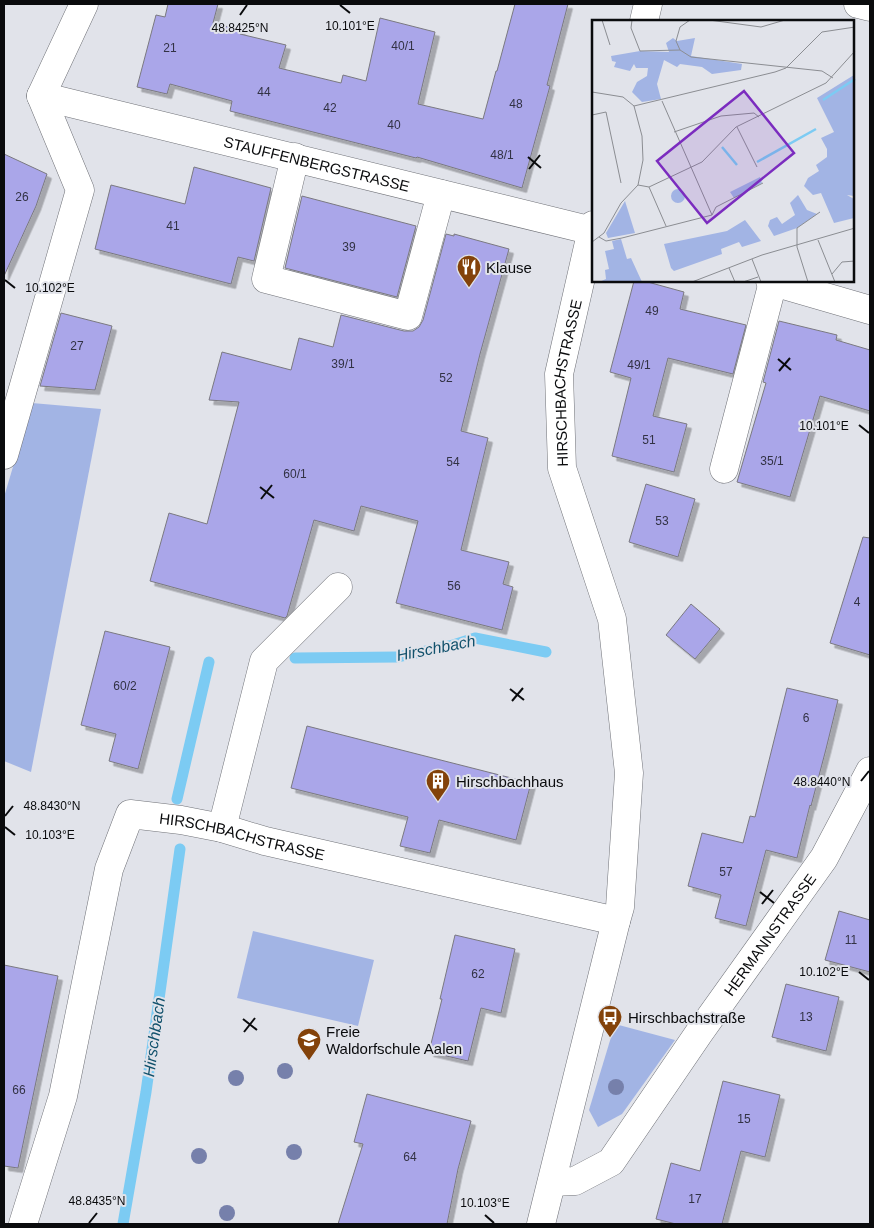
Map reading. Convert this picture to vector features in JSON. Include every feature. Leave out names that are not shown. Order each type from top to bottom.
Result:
[{"type":"street","points":[[4,455],[80,190],[41,96],[84,4]]},
{"type":"street","points":[[644,20],[648,4]]},
{"type":"street","points":[[858,4],[870,7]]},
{"type":"street","name":"STAUFFENBERGSTRASSE","points":[[41,96],[592,229]]},
{"type":"street","points":[[295,157],[266,279],[408,316],[441,194]]},
{"type":"street","name":"HIRSCHBACHSTRASSE","points":[[541,1224],[620,907],[628,773],[612,619],[562,468],[559,374],[592,229]]},
{"type":"street","points":[[724,470],[772,282],[870,310]]},
{"type":"street","points":[[222,828],[264,661],[338,588]]},
{"type":"street","name":"HERMANNSTRASSE","points":[[552,1182],[575,1181],[611,1162],[699,1033],[824,858],[870,771]]},
{"type":"street","name":"HIRSCHBACHSTRASSE","points":[[23,1224],[63,1096],[109,869],[130,814],[182,820],[222,828],[266,841],[616,921]]},
{"type":"shaded area","points":[[32,403],[101,409],[31,772],[4,761],[4,497]]},
{"type":"shaded area","points":[[253,931],[374,960],[358,1026],[237,998]]},
{"type":"shaded area","points":[[615,1024],[675,1040],[622,1114],[598,1127],[589,1110]]},
{"type":"building","points":[[168,4],[218,4],[213,23],[241,30],[240,34],[286,45],[279,68],[341,83],[343,75],[366,81],[380,18],[435,32],[418,104],[483,119],[515,4],[568,4],[547,85],[550,86],[522,188],[417,157],[230,111],[232,101],[170,84],[167,94],[137,87],[156,15],[165,17]]},
{"type":"building","points":[[4,154],[47,174],[36,206],[4,276]]},
{"type":"building","points":[[194,167],[271,188],[254,261],[238,257],[231,284],[95,249],[111,185],[185,204]]},
{"type":"building","points":[[302,196],[416,226],[397,297],[285,268]]},
{"type":"building","points":[[446,234],[454,236],[454,234],[509,249],[461,431],[488,438],[461,550],[509,562],[503,584],[513,587],[502,630],[396,603],[418,521],[361,506],[354,531],[314,520],[285,618],[150,581],[169,513],[207,524],[239,402],[209,400],[222,352],[291,370],[299,338],[333,347],[341,315],[404,331],[413,331],[419,327],[423,320]]},
{"type":"building","points":[[634,282],[648,282],[684,292],[680,309],[746,325],[733,374],[668,358],[653,416],[687,424],[674,472],[612,456],[631,378],[610,372]]},
{"type":"building","points":[[61,313],[112,326],[95,390],[40,386]]},
{"type":"building","points":[[779,321],[837,335],[836,340],[870,350],[870,411],[820,396],[790,497],[737,482],[766,383],[763,382]]},
{"type":"building","points":[[646,484],[695,499],[678,557],[629,542]]},
{"type":"building","points":[[863,537],[870,538],[870,655],[830,643]]},
{"type":"building","points":[[691,604],[720,629],[695,659],[666,635]]},
{"type":"building","points":[[105,631],[170,647],[138,769],[109,761],[116,734],[81,725]]},
{"type":"building","points":[[787,688],[838,700],[797,858],[766,850],[746,926],[715,918],[721,895],[688,886],[702,833],[743,843],[750,816],[755,817]]},
{"type":"building","name":"Hirschbachhaus","points":[[307,726],[531,783],[516,840],[439,820],[430,853],[400,846],[408,817],[291,788]]},
{"type":"building","points":[[839,911],[870,920],[870,972],[825,960]]},
{"type":"building","points":[[455,935],[515,949],[501,1013],[481,1008],[468,1061],[429,1052]]},
{"type":"building","points":[[4,965],[58,976],[18,1168],[4,1166]]},
{"type":"building","points":[[786,984],[839,997],[826,1051],[772,1037]]},
{"type":"building","points":[[723,1081],[780,1095],[765,1157],[741,1151],[722,1224],[676,1224],[656,1219],[671,1163],[700,1171]]},
{"type":"building","points":[[367,1094],[471,1121],[458,1169],[447,1224],[338,1224],[363,1144],[354,1142]]},
{"type":"waterway","name":"Hirschbach","points":[[295,658],[398,657],[453,645],[475,638],[546,652]]},
{"type":"waterway","name":"Hirschbach","points":[[177,799],[209,662]]},
{"type":"waterway","name":"Hirschbach","points":[[123,1224],[146,1092],[180,849]]},
{"type":"place","name":"Klause","points":[[469,288]]},
{"type":"place","name":"Hirschbachhaus","points":[[438,802]]},
{"type":"place","name":"Hirschbachstraße","points":[[610,1038]]},
{"type":"place","name":"Freie Waldorfschule Aalen","points":[[309,1061]]}]
